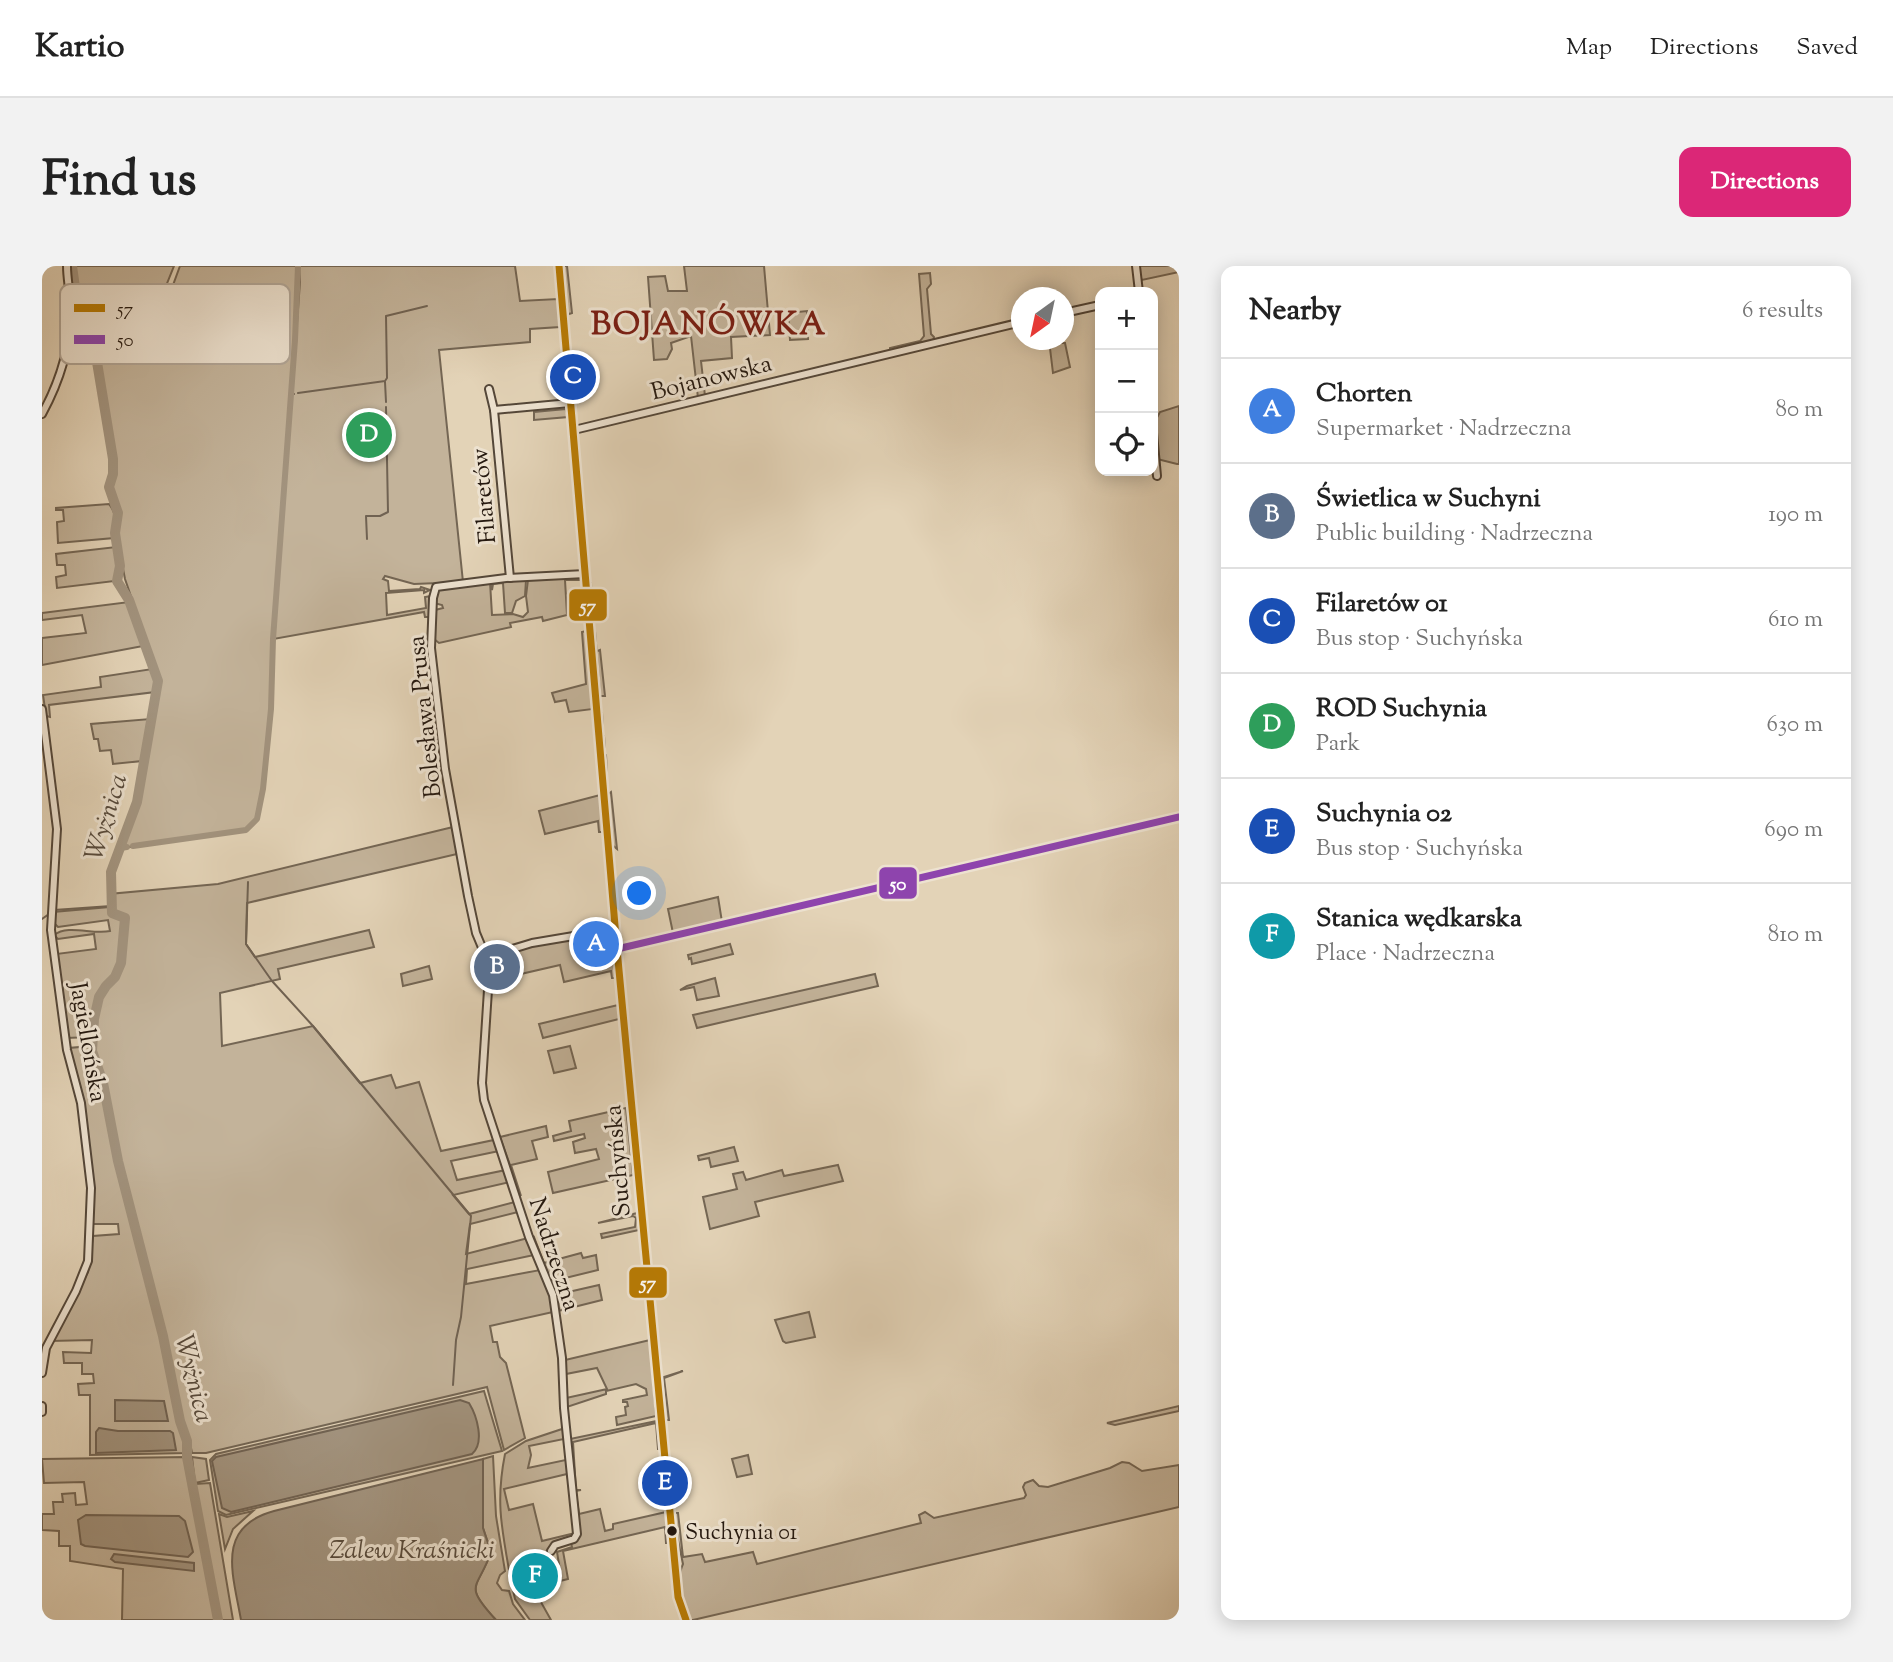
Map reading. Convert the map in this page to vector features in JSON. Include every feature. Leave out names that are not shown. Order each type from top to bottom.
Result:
[{"type":"street","points":[[67,266],[68,284]]},
{"type":"street","points":[[559,266],[585,574]]},
{"type":"street","points":[[1136,266],[1138,287]]},
{"type":"street","points":[[1074,311],[1095,306]]},
{"type":"street","name":"Bojanowska","points":[[574,430],[1011,324]]},
{"type":"street","points":[[42,414],[57,386],[62,364]]},
{"type":"street","name":"Filaretów","points":[[489,389],[494,410],[510,578]]},
{"type":"street","name":"Filaretów","points":[[494,410],[570,403]]},
{"type":"street","name":"Bolesława Prusa","points":[[456,827],[445,769],[431,648],[434,588],[510,578],[585,574]]},
{"type":"street","name":"Suchyńska","points":[[585,574],[671,1525],[678,1597],[686,1620]]},
{"type":"street","name":"Jagiellońska","points":[[42,709],[57,829],[51,930],[67,1050],[81,1103],[91,1172],[89,1255],[86,1268],[46,1348],[42,1373]]},
{"type":"street","points":[[617,949],[1179,817]]},
{"type":"street","name":"Nadrzeczna","points":[[456,827],[474,923],[486,957],[488,990],[482,1083],[484,1100],[529,1237],[553,1295],[562,1358],[564,1408],[577,1534],[574,1539],[555,1545],[551,1550]]},
{"type":"street","points":[[486,957],[532,943],[615,929]]},
{"type":"street","points":[[42,931],[51,930]]},
{"type":"street","points":[[42,1406],[42,1412]]},
{"type":"shaded area","points":[[74,266],[174,266],[167,284],[76,284]]},
{"type":"shaded area","points":[[180,266],[297,266],[277,596],[300,282],[299,266],[515,266],[520,301],[558,299],[560,327],[530,329],[530,342],[439,350],[463,582],[414,584],[385,576],[383,579],[388,581],[389,591],[421,587],[430,590],[424,593],[424,590],[386,593],[387,615],[426,608],[425,597],[431,596],[430,617],[425,617],[424,612],[273,639],[271,709],[263,789],[257,819],[246,830],[122,848],[139,801],[160,680],[125,579],[116,533],[119,514],[110,487],[114,459],[99,364],[290,364],[290,284],[173,284]]},
{"type":"shaded area","points":[[563,266],[567,266],[572,313],[569,314],[567,312]]},
{"type":"shaded area","points":[[684,266],[764,266],[770,335],[731,337],[732,358],[701,361],[705,396],[698,398],[691,336],[671,343],[672,349],[667,359],[654,360],[648,277],[665,276],[668,291],[687,291]]},
{"type":"shaded area","points":[[1139,266],[1179,266],[1179,272],[1142,280]]},
{"type":"shaded area","points":[[930,273],[931,284],[927,289],[933,341],[890,352],[890,348],[920,341],[924,336],[919,274]]},
{"type":"shaded area","points":[[807,311],[808,339],[790,340],[788,313]]},
{"type":"shaded area","points":[[1050,350],[1066,350],[1070,367],[1053,373]]},
{"type":"shaded area","points":[[1179,406],[1179,464],[1158,459],[1160,412]]},
{"type":"shaded area","points":[[566,409],[568,417],[534,420],[534,412]]},
{"type":"shaded area","points":[[109,504],[115,517],[114,538],[58,543],[57,522],[64,521],[63,510],[56,508]]},
{"type":"shaded area","points":[[116,547],[118,586],[114,581],[57,588],[56,577],[66,575],[65,565],[57,565],[56,554]]},
{"type":"shaded area","points":[[560,578],[582,580],[565,580],[567,615],[543,621],[542,617],[510,623],[511,627],[439,643],[434,639],[435,610],[443,608],[442,605],[434,603],[437,589],[490,582],[492,615],[513,614],[523,617],[528,612],[528,580]]},
{"type":"shaded area","points":[[526,580],[525,596],[516,601],[512,613],[505,613],[503,583],[493,584],[492,590],[491,583]]},
{"type":"shaded area","points":[[129,602],[143,646],[42,665],[42,638],[86,633],[82,615],[42,620],[42,613]]},
{"type":"shaded area","points":[[586,631],[593,709],[569,712],[566,700],[555,702],[552,693],[586,684],[582,632]]},
{"type":"shaded area","points":[[600,650],[605,696],[598,695],[595,652]]},
{"type":"shaded area","points":[[152,669],[156,681],[155,692],[49,705],[50,717],[46,716],[43,695],[101,687],[100,677]]},
{"type":"shaded area","points":[[150,719],[142,761],[113,764],[111,750],[100,751],[98,739],[94,739],[91,724]]},
{"type":"shaded area","points":[[611,792],[617,849],[611,844],[607,795]]},
{"type":"shaded area","points":[[600,795],[603,832],[599,832],[598,821],[545,834],[539,811]]},
{"type":"shaded area","points":[[453,827],[457,854],[247,903],[246,944],[255,957],[369,930],[374,947],[278,969],[280,979],[220,993],[222,1046],[313,1026],[360,1083],[391,1075],[396,1088],[419,1082],[441,1151],[494,1140],[499,1151],[451,1161],[457,1180],[506,1170],[510,1182],[453,1195],[469,1214],[515,1202],[518,1212],[470,1224],[466,1254],[528,1238],[534,1255],[467,1269],[466,1284],[540,1270],[548,1285],[553,1312],[490,1326],[493,1342],[497,1342],[500,1357],[506,1363],[525,1438],[504,1450],[487,1387],[206,1453],[192,1453],[190,1443],[187,1444],[187,1453],[90,1455],[90,1395],[79,1395],[78,1384],[94,1383],[93,1374],[82,1374],[82,1363],[64,1363],[63,1352],[91,1353],[92,1340],[51,1341],[88,1272],[93,1236],[119,1234],[118,1224],[93,1224],[87,1136],[69,1048],[91,1046],[91,1037],[66,1038],[56,954],[96,949],[94,934],[58,939],[54,935],[66,930],[110,931],[108,920],[58,927],[53,922],[53,912],[109,907],[109,894],[218,884]]},
{"type":"shaded area","points":[[718,897],[722,922],[673,933],[668,909]]},
{"type":"shaded area","points":[[587,936],[587,945],[590,945],[591,950],[603,948],[604,953],[612,954],[615,978],[612,978],[611,971],[564,982],[560,965],[512,976],[510,971],[506,972],[501,954],[533,945]]},
{"type":"shaded area","points":[[730,944],[733,954],[692,964],[691,958],[689,959],[688,955]]},
{"type":"shaded area","points":[[429,966],[432,979],[403,986],[401,974]]},
{"type":"shaded area","points":[[875,974],[878,986],[697,1028],[693,1015]]},
{"type":"shaded area","points":[[715,978],[719,996],[697,1000],[694,987],[680,990],[687,986]]},
{"type":"shaded area","points":[[618,1005],[619,1019],[543,1038],[539,1024]]},
{"type":"shaded area","points":[[570,1046],[576,1068],[554,1073],[548,1051]]},
{"type":"shaded area","points":[[626,1108],[633,1175],[553,1193],[548,1172],[599,1159],[596,1149],[575,1153],[573,1142],[585,1138],[584,1134],[554,1141],[553,1136],[571,1131],[569,1121]]},
{"type":"shaded area","points":[[546,1126],[548,1137],[532,1141],[537,1159],[511,1165],[521,1196],[500,1137]]},
{"type":"shaded area","points":[[734,1147],[738,1161],[711,1167],[709,1158],[699,1160],[698,1156]]},
{"type":"shaded area","points":[[838,1165],[843,1181],[755,1202],[759,1216],[710,1229],[703,1197],[737,1189],[733,1174],[743,1172],[746,1180],[782,1170],[784,1176]]},
{"type":"shaded area","points":[[637,1213],[639,1230],[602,1238],[601,1234],[635,1227],[636,1218],[633,1216],[598,1223]]},
{"type":"shaded area","points":[[534,1237],[544,1263],[581,1253],[583,1258],[596,1255],[598,1270],[553,1281],[555,1292],[532,1238]]},
{"type":"shaded area","points":[[599,1285],[602,1300],[558,1311],[561,1331],[555,1295]]},
{"type":"shaded area","points":[[809,1312],[815,1337],[786,1343],[783,1341],[775,1320]]},
{"type":"shaded area","points":[[650,1340],[656,1416],[617,1425],[616,1417],[626,1415],[625,1407],[628,1406],[623,1400],[647,1395],[646,1389],[636,1384],[606,1391],[606,1394],[567,1407],[566,1398],[607,1389],[597,1368],[566,1374],[565,1360]]},
{"type":"shaded area","points":[[683,1371],[664,1378],[669,1420],[665,1420],[661,1378]]},
{"type":"shaded area","points":[[484,1391],[502,1451],[226,1515],[218,1511],[210,1460],[216,1454]]},
{"type":"shaded area","points":[[1179,1406],[1179,1411],[1115,1425],[1107,1423]]},
{"type":"shaded area","points":[[656,1421],[660,1449],[656,1423],[573,1442],[576,1490],[581,1490],[575,1491],[570,1439]]},
{"type":"shaded area","points":[[565,1428],[564,1439],[529,1446],[531,1455],[528,1468],[566,1460],[567,1449],[570,1490],[567,1474],[504,1489],[509,1510],[533,1504],[542,1541],[575,1533],[572,1538],[553,1544],[545,1553],[521,1559],[520,1567],[509,1570],[501,1512],[505,1454],[526,1441]]},
{"type":"shaded area","points":[[748,1455],[752,1474],[737,1477],[732,1459]]},
{"type":"shaded area","points":[[493,1456],[496,1516],[505,1571],[497,1583],[502,1590],[509,1591],[513,1604],[525,1620],[496,1620],[476,1592],[478,1580],[491,1552],[483,1528],[483,1459]]},
{"type":"shaded area","points":[[187,1457],[217,1620],[122,1620],[123,1569],[70,1561],[70,1546],[59,1546],[59,1531],[42,1530],[42,1514],[54,1514],[53,1502],[63,1502],[62,1494],[75,1493],[76,1505],[87,1504],[84,1482],[44,1483],[42,1459]]},
{"type":"shaded area","points":[[192,1457],[206,1459],[209,1480],[195,1483]]},
{"type":"shaded area","points":[[1122,1462],[1142,1471],[1179,1465],[1179,1507],[693,1620],[689,1620],[684,1606],[680,1578],[683,1564],[673,1517],[675,1513],[678,1513],[683,1557],[702,1554],[705,1562],[753,1552],[757,1564],[921,1523],[919,1515],[925,1512],[934,1518],[1024,1498],[1025,1483],[1033,1480],[1039,1486],[1048,1487]]},
{"type":"shaded area","points":[[210,1483],[233,1620],[220,1620],[195,1484]]},
{"type":"shaded area","points":[[576,1494],[579,1514],[600,1509],[605,1531],[613,1529],[613,1524],[666,1512],[669,1543],[666,1543],[665,1527],[563,1551],[568,1579],[533,1588],[551,1620],[530,1620],[515,1599],[509,1572],[520,1569],[523,1571],[527,1585],[546,1580],[544,1569],[550,1572],[553,1579],[561,1577],[557,1552],[572,1547],[571,1543],[578,1539]]},
{"type":"shaded area","points":[[253,1511],[233,1529],[225,1549],[219,1514],[227,1517]]},
{"type":"water","points":[[115,1400],[164,1401],[168,1421],[115,1421]]},
{"type":"water","points":[[460,1400],[469,1403],[477,1422],[478,1443],[472,1454],[231,1512],[222,1508],[212,1461],[216,1457]]},
{"type":"water","points":[[99,1428],[118,1431],[170,1431],[173,1433],[176,1450],[96,1453],[96,1432]]},
{"type":"water","name":"Zalew Kraśnicki","points":[[483,1459],[483,1528],[491,1552],[478,1580],[476,1592],[496,1620],[241,1620],[234,1586],[232,1554],[243,1528],[255,1518]]},
{"type":"water","points":[[86,1515],[179,1516],[185,1521],[193,1552],[188,1557],[85,1546],[81,1544],[78,1520]]},
{"type":"water","points":[[114,1554],[194,1563],[194,1571],[115,1562],[111,1559]]},
{"type":"waterway","name":"Wyżnica","points":[[72,266],[74,284]]},
{"type":"waterway","points":[[133,846],[246,830],[257,819],[263,789],[271,709],[273,639],[298,266]]},
{"type":"waterway","points":[[298,393],[385,381],[386,316],[427,306]]},
{"type":"waterway","name":"Wyżnica","points":[[97,364],[113,459],[113,474],[109,487],[118,513],[115,533],[120,566],[117,581],[129,600],[158,681],[137,802],[111,872],[112,913],[125,918],[121,963],[115,977],[99,997],[94,1019],[92,1051],[103,1083],[118,1161],[187,1441],[187,1457],[218,1620]]},
{"type":"waterway","points":[[385,382],[386,402]]},
{"type":"waterway","points":[[367,539],[366,516],[380,516],[388,512],[386,407]]},
{"type":"waterway","points":[[591,583],[592,609]]},
{"type":"waterway","points":[[593,614],[594,624]]},
{"type":"waterway","points":[[595,631],[600,694]]},
{"type":"waterway","points":[[601,703],[601,708]]},
{"type":"waterway","points":[[602,713],[603,729]]},
{"type":"waterway","points":[[604,736],[605,749]]},
{"type":"waterway","points":[[606,755],[607,777]]},
{"type":"waterway","points":[[608,784],[608,789]]},
{"type":"waterway","name":"Wyżnica","points":[[120,848],[127,847]]},
{"type":"waterway","points":[[248,882],[246,944],[272,981],[313,1026],[471,1216],[453,1385]]},
{"type":"waterway","points":[[54,910],[111,906]]},
{"type":"waterway","points":[[42,919],[49,914]]},
{"type":"transit line","name":"57","points":[[559,266],[617,949],[678,1597],[686,1620]]},
{"type":"transit line","name":"50","points":[[617,949],[1179,817]]},
{"type":"place","name":"Filaretów 01","points":[[573,377]]},
{"type":"place","name":"ROD Suchynia","points":[[369,435]]},
{"type":"place","name":"Chorten","points":[[596,944]]},
{"type":"place","name":"Świetlica w Suchyni","points":[[497,967]]},
{"type":"place","name":"Suchynia 02","points":[[665,1483]]},
{"type":"place","name":"Suchynia 01","points":[[672,1531]]},
{"type":"place","name":"Stanica wędkarska","points":[[535,1576]]},
{"type":"district","name":"BOJANÓWKA","points":[[709,323]]}]
